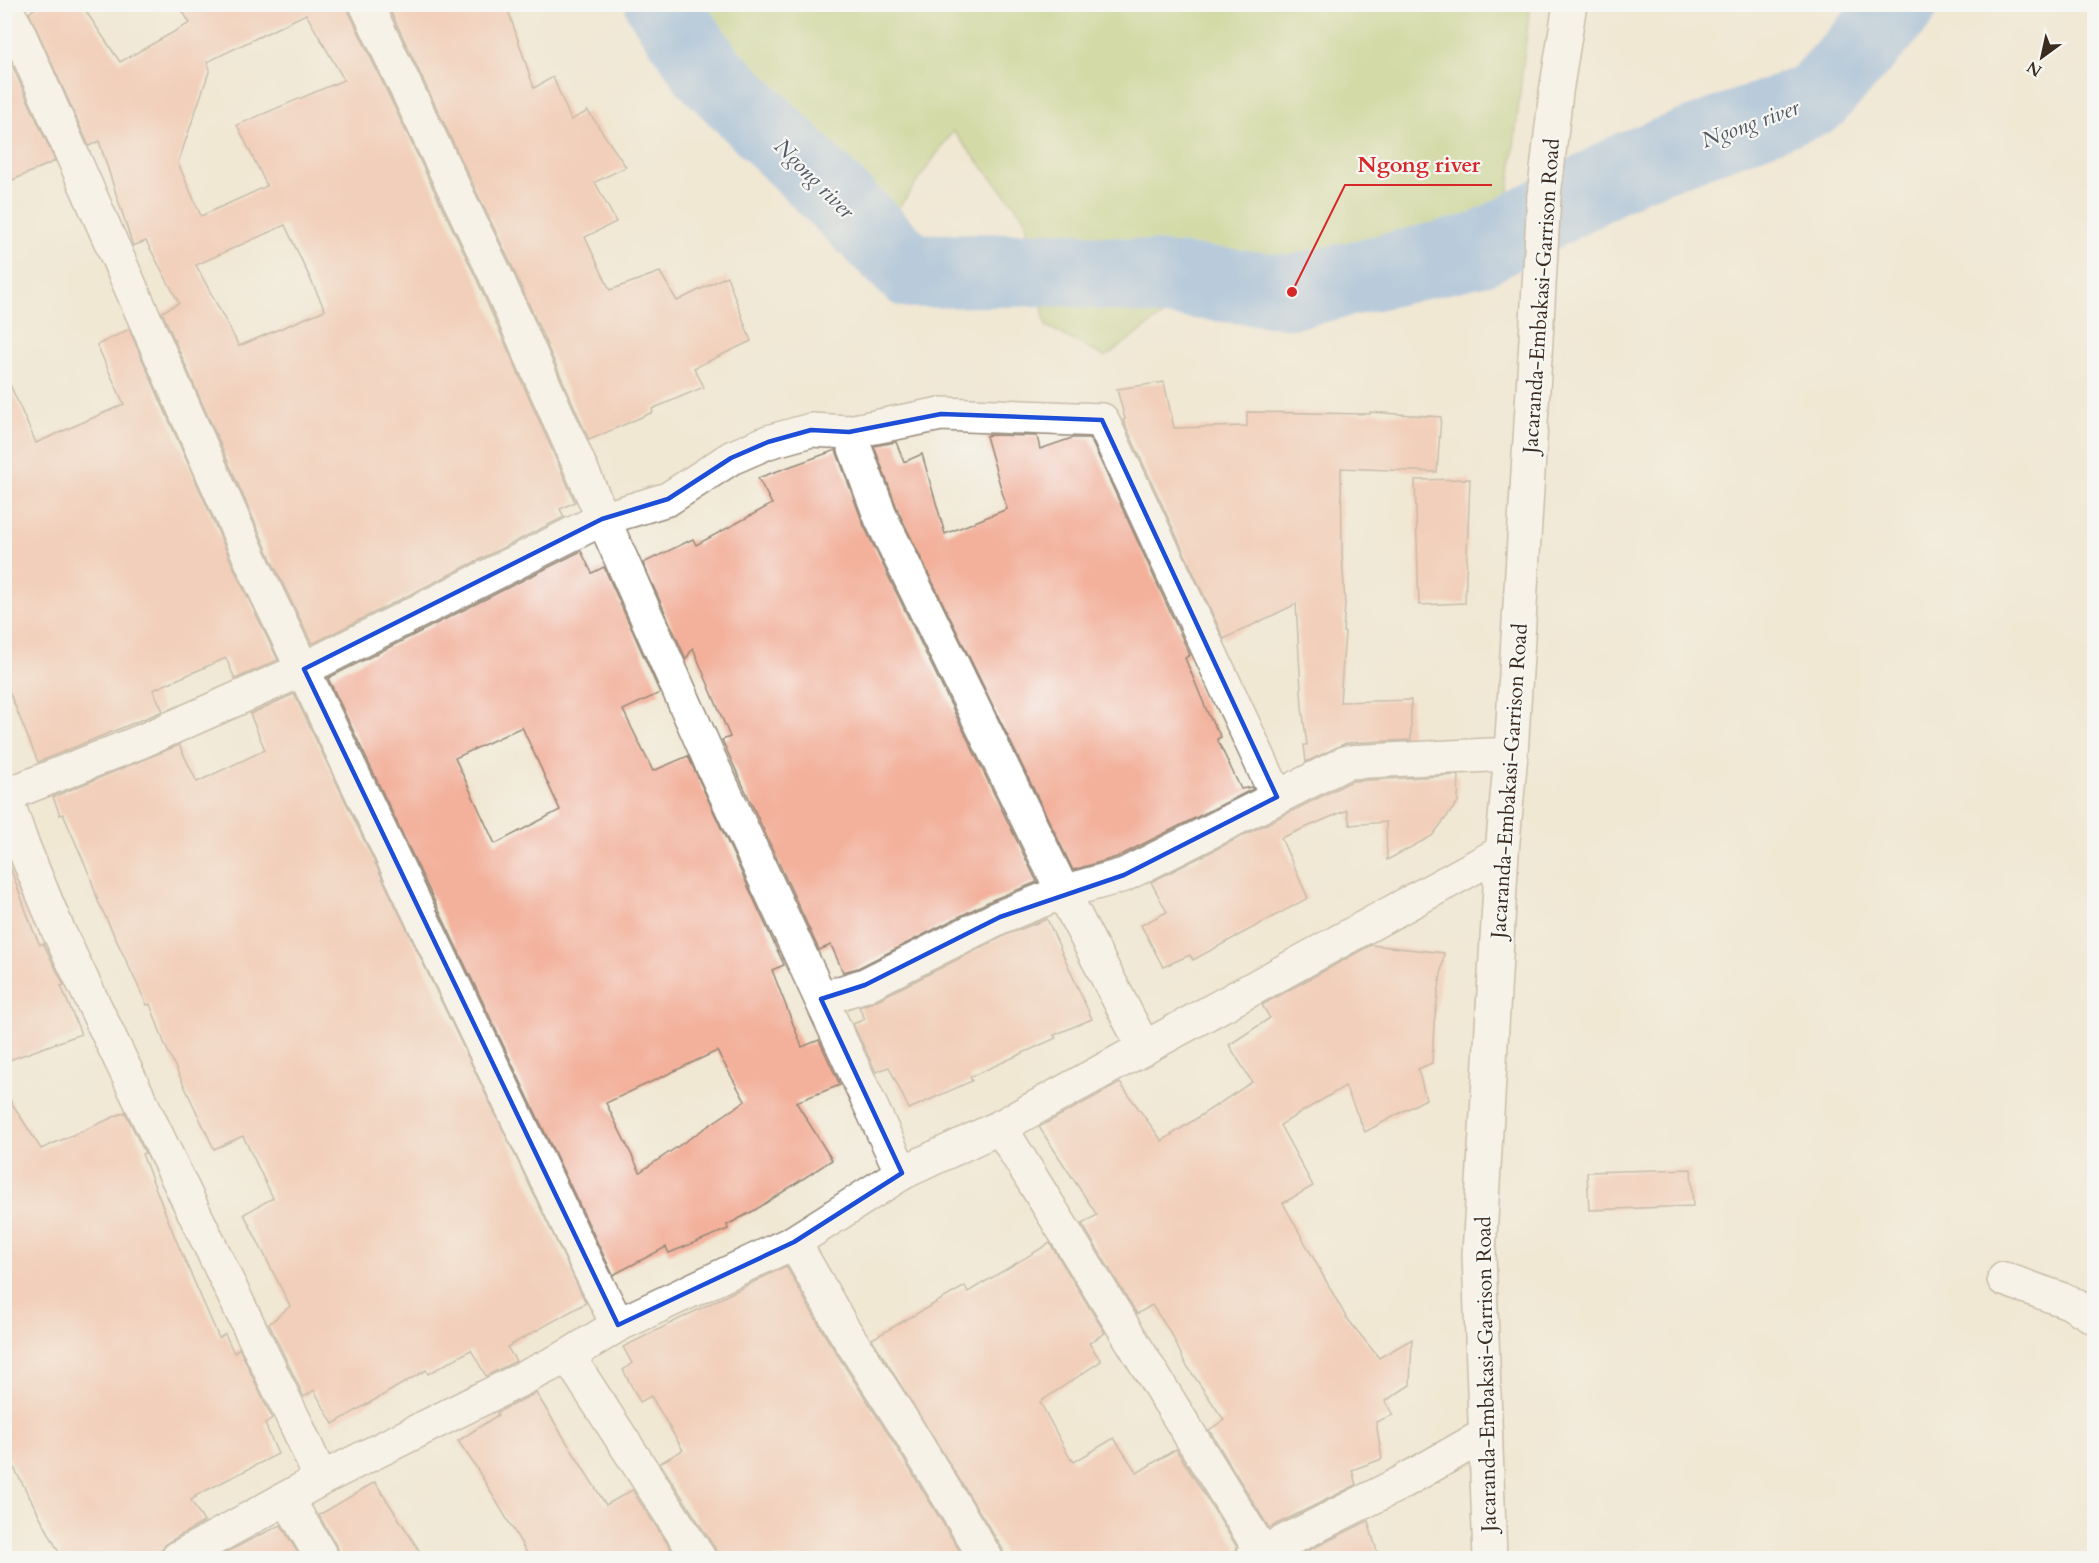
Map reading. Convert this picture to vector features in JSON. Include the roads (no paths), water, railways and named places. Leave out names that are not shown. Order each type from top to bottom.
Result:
[{"type":"street","points":[[366,4],[495,274],[713,767],[902,1173]]},
{"type":"street","name":"Jacaranda-Embakasi-Garrison Road","points":[[1490,1558],[1479,1254],[1544,196],[1569,4]]},
{"type":"street","points":[[4,6],[16,27],[254,567],[586,1264],[618,1325]]},
{"type":"street","points":[[321,1479],[57,928],[21,841],[5,795],[142,741],[304,669],[602,519],[668,499],[731,458],[768,442],[811,430],[849,432],[941,414],[1102,420],[1277,797]]},
{"type":"street","points":[[849,432],[881,518],[1064,892],[1144,1048]]},
{"type":"street","points":[[821,999],[865,985],[1000,916],[1064,892],[1124,875],[1347,762],[1511,754]]},
{"type":"street","points":[[178,1558],[321,1479],[568,1356],[618,1325],[794,1242],[902,1173],[1000,1127],[1502,852]]},
{"type":"street","points":[[1000,1127],[1257,1555],[1399,1484],[1485,1436]]},
{"type":"street","points":[[794,1242],[842,1327],[986,1558]]},
{"type":"street","points":[[2004,1279],[2069,1302],[2094,1317]]},
{"type":"street","points":[[568,1356],[699,1558]]},
{"type":"street","points":[[287,1498],[322,1558]]},
{"type":"waterway","name":"Ngong river","points":[[662,4],[707,70],[910,271],[1065,269],[1292,292],[1481,249],[1631,167],[1815,99],[1901,4]]},
{"type":"place","name":"Ngong river","points":[[1292,292]]}]
